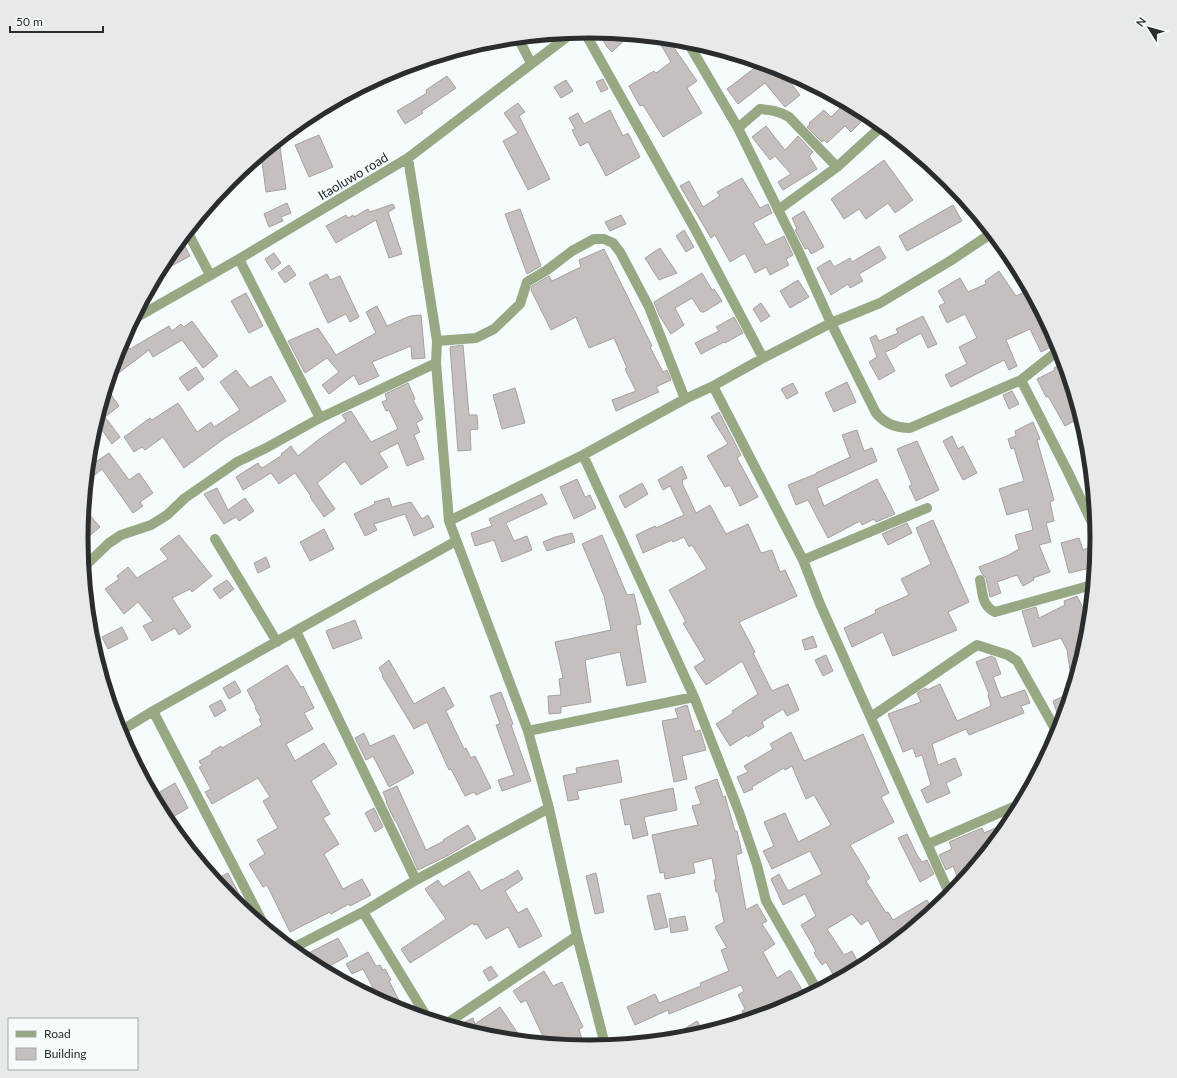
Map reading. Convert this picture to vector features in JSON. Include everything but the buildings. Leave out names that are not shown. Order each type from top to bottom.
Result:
[{"type":"street","points":[[587,38],[695,229],[763,358]]},
{"type":"street","name":"Itaoluwo road","points":[[140,316],[239,259],[408,158],[564,39]]},
{"type":"street","points":[[520,42],[531,63]]},
{"type":"street","points":[[692,49],[738,128],[799,252],[831,323],[876,413],[882,420],[888,424],[901,428],[910,428],[1020,380],[1054,354]]},
{"type":"street","points":[[738,128],[760,109],[781,112],[789,117],[837,168]]},
{"type":"street","points":[[778,210],[837,168],[878,130]]},
{"type":"street","points":[[408,158],[437,341],[436,363],[449,521],[528,731],[549,808],[577,936],[604,1040]]},
{"type":"street","points":[[190,236],[210,276]]},
{"type":"street","points":[[449,521],[583,454],[831,323],[880,303],[950,261],[987,236]]},
{"type":"street","points":[[437,341],[476,338],[494,329],[520,304],[527,282],[547,270],[572,251],[594,239],[604,239],[613,243],[620,252],[648,307],[685,399]]},
{"type":"street","points":[[239,259],[320,418]]},
{"type":"street","points":[[89,563],[109,543],[120,535],[151,525],[167,515],[185,498],[237,462],[266,448],[320,418],[436,363]]},
{"type":"street","points":[[1020,380],[1068,472],[1089,515]]},
{"type":"street","points":[[713,386],[803,560],[820,604],[947,888]]},
{"type":"street","points":[[583,454],[694,697],[739,812],[757,865],[766,901],[815,986]]},
{"type":"street","points":[[803,560],[927,508]]},
{"type":"street","points":[[215,539],[277,642]]},
{"type":"street","points":[[125,728],[153,711],[456,541]]},
{"type":"street","points":[[980,580],[985,605],[995,612],[1087,587]]},
{"type":"street","points":[[296,631],[416,880]]},
{"type":"street","points":[[871,717],[977,646],[1008,656],[1017,661],[1053,725]]},
{"type":"street","points":[[528,731],[694,697]]},
{"type":"street","points":[[153,711],[259,917]]},
{"type":"street","points":[[297,946],[363,912],[416,880],[549,808]]},
{"type":"street","points":[[928,844],[1011,808]]},
{"type":"street","points":[[363,912],[424,1012]]},
{"type":"street","points":[[451,1021],[577,936]]}]
